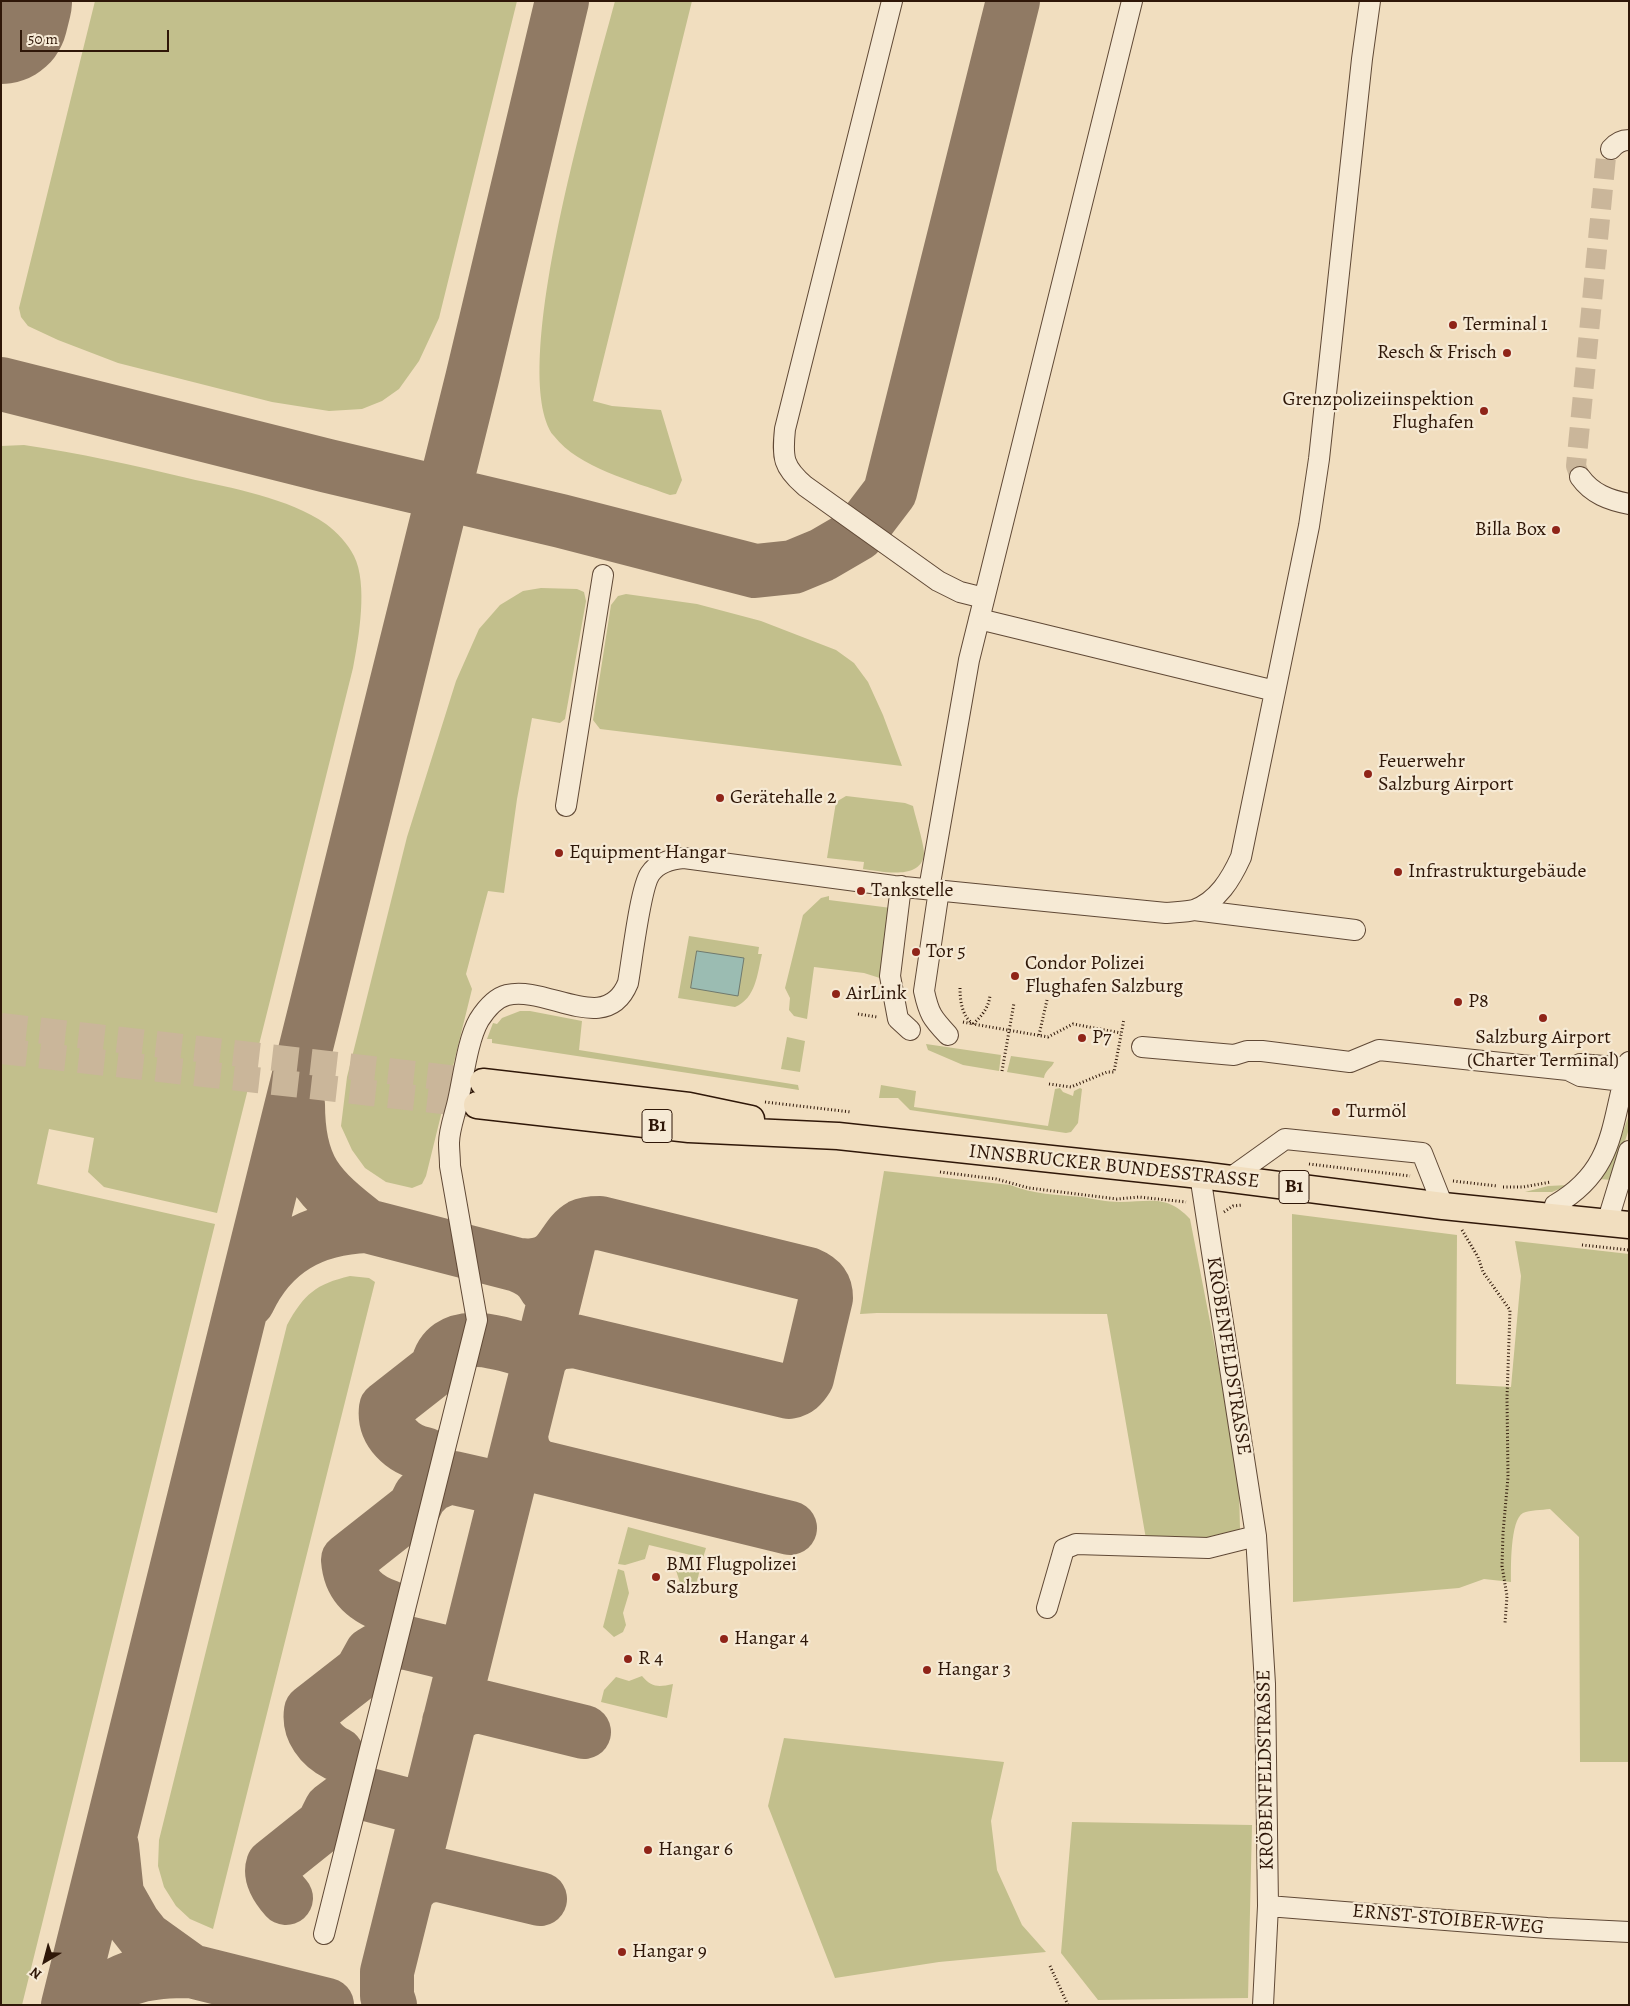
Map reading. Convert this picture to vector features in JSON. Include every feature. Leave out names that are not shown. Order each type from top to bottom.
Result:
[{"type":"main road","name":"INNSBRUCKER BUNDESSTRASSE","points":[[480,1093],[562,1103],[689,1129],[838,1136],[1229,1179],[1448,1217],[1546,1211],[1618,1224]]},
{"type":"street","points":[[892,1],[785,429],[782,452],[789,470],[805,486],[938,581],[960,592],[984,598]]},
{"type":"street","points":[[948,1036],[933,1020],[927,1006],[924,991],[934,890],[969,660],[1132,1]]},
{"type":"street","points":[[1194,910],[1214,898],[1230,881],[1240,857],[1310,526],[1370,1]]},
{"type":"street","points":[[1611,149],[1615,144],[1623,140],[1629,140]]},
{"type":"street","points":[[1580,477],[1592,490],[1607,500],[1629,504]]},
{"type":"street","points":[[566,806],[603,575]]},
{"type":"street","points":[[979,618],[1275,691]]},
{"type":"street","points":[[324,1934],[477,1320],[450,1166],[449,1141],[472,1039],[478,1022],[489,1005],[507,995],[526,994],[599,1008],[617,1001],[624,993],[628,983],[644,891],[650,874],[661,863],[672,859],[684,858],[934,890],[1166,913],[1194,910],[1355,930]]},
{"type":"street","points":[[901,886],[890,976],[898,1019],[910,1030]]},
{"type":"street","points":[[1142,1047],[1234,1056],[1248,1051],[1262,1051],[1350,1062],[1379,1050],[1568,1070],[1580,1064],[1626,1070],[1602,1161],[1586,1182],[1570,1196],[1546,1211]]},
{"type":"street","points":[[1229,1179],[1285,1139],[1422,1153],[1448,1217]]},
{"type":"street","points":[[1618,1224],[1629,1151]]},
{"type":"street","name":"KRÖBENFELDSTRASSE","points":[[1200,1176],[1256,1536],[1265,1684],[1268,1906],[1263,2005]]},
{"type":"street","points":[[1047,1608],[1064,1549],[1076,1544],[1208,1548],[1256,1536]]},
{"type":"street","name":"ERNST-STOIBER-WEG","points":[[1268,1906],[1547,1928],[1629,1932]]},
{"type":"path","points":[[960,988],[963,1009],[973,1024],[1048,1037],[1073,1024],[1121,1033]]},
{"type":"path","points":[[1039,1036],[1047,1000]]},
{"type":"path","points":[[1002,1071],[1014,1003]]},
{"type":"path","points":[[1049,1084],[1071,1087],[1107,1072],[1114,1072],[1124,1019]]},
{"type":"path","points":[[758,1101],[852,1112]]},
{"type":"path","points":[[996,1179],[1028,1188],[1117,1199],[1138,1197],[1204,1205],[1214,1212],[1222,1213],[1233,1206],[1248,1204]]},
{"type":"path","points":[[1448,1217],[1462,1230],[1478,1257],[1483,1272],[1510,1310],[1507,1398],[1508,1477],[1502,1566],[1507,1596],[1505,1624]]},
{"type":"path","points":[[1462,1230],[1472,1231]]},
{"type":"path","points":[[1575,1244],[1629,1250]]},
{"type":"path","points":[[1050,1966],[1068,2005]]},
{"type":"shaded area","points":[[95,1],[517,1],[439,318],[419,361],[399,389],[382,401],[362,409],[329,411],[272,402],[118,363],[58,340],[28,326],[21,317],[19,308]]},
{"type":"shaded area","points":[[615,1],[692,1],[593,401],[612,406],[661,410],[682,480],[676,494],[670,495],[624,479],[577,457],[554,436],[542,403],[540,353],[547,292],[559,225],[574,157]]},
{"type":"shaded area","points":[[24,445],[106,460],[222,486],[259,495],[295,507],[326,524],[338,534],[354,556],[361,581],[361,611],[353,668],[217,1213],[104,1187],[88,1172],[94,1138],[49,1129],[37,1184],[215,1224],[22,2005],[1,2005],[1,446]]},
{"type":"shaded area","points":[[541,588],[577,589],[584,592],[586,601],[565,719],[560,723],[532,718],[517,799],[504,893],[488,891],[466,974],[472,989],[426,1176],[422,1184],[412,1188],[386,1182],[365,1168],[352,1150],[341,1126],[347,1077],[407,837],[456,681],[479,629],[500,605],[523,591]]},
{"type":"shaded area","points":[[626,594],[697,604],[761,621],[836,650],[854,663],[868,682],[883,715],[902,766],[600,729],[593,720],[611,605],[618,596]]},
{"type":"shaded area","points":[[846,796],[905,803],[913,806],[924,851],[921,863],[907,871],[889,872],[863,869],[864,862],[827,858],[836,802]]},
{"type":"shaded area","points":[[829,896],[829,900],[891,908],[883,979],[864,973],[814,967],[807,1019],[794,1016],[789,1010],[790,998],[785,988],[803,915],[821,898]]},
{"type":"shaded area","points":[[689,936],[759,947],[758,954],[762,954],[757,978],[751,992],[742,1003],[735,1007],[678,998]]},
{"type":"shaded area","points":[[520,1011],[530,1011],[582,1021],[579,1050],[798,1085],[799,1090],[492,1043],[492,1039],[487,1039],[493,1023],[497,1024],[502,1018]]},
{"type":"shaded area","points":[[787,1037],[805,1041],[800,1072],[781,1069]]},
{"type":"shaded area","points":[[926,1044],[1001,1055],[999,1071],[963,1065],[928,1050]]},
{"type":"shaded area","points":[[1011,1056],[1054,1062],[1044,1078],[1007,1072]]},
{"type":"shaded area","points":[[881,1085],[916,1091],[914,1107],[1048,1126],[1055,1089],[1060,1088],[1063,1092],[1073,1096],[1074,1091],[1082,1089],[1078,1123],[1071,1132],[1066,1133],[910,1110],[898,1098],[879,1098]]},
{"type":"shaded area","points":[[1629,1115],[1629,1129],[1612,1180],[1599,1179],[1617,1148]]},
{"type":"shaded area","points":[[884,1171],[1010,1185],[1036,1192],[1110,1202],[1158,1201],[1174,1206],[1190,1219],[1222,1383],[1239,1488],[1240,1529],[1224,1537],[1201,1540],[1146,1539],[1107,1314],[860,1314]]},
{"type":"shaded area","points":[[1569,1185],[1552,1192],[1525,1192],[1548,1186]]},
{"type":"shaded area","points":[[1292,1214],[1457,1235],[1456,1384],[1511,1387],[1521,1276],[1515,1241],[1629,1254],[1629,1762],[1580,1762],[1579,1537],[1550,1509],[1526,1512],[1519,1517],[1513,1534],[1511,1582],[1484,1579],[1459,1588],[1293,1602]]},
{"type":"shaded area","points":[[350,1276],[369,1278],[375,1282],[213,1929],[190,1919],[176,1906],[164,1887],[158,1866],[159,1840],[287,1325],[299,1305],[312,1292],[328,1283]]},
{"type":"shaded area","points":[[628,1527],[706,1548],[703,1558],[649,1545],[645,1559],[625,1565],[618,1564]]},
{"type":"shaded area","points":[[673,1561],[700,1569],[696,1586],[682,1589]]},
{"type":"shaded area","points":[[618,1569],[624,1571],[629,1593],[623,1613],[626,1625],[623,1632],[614,1637],[603,1627]]},
{"type":"shaded area","points":[[642,1676],[649,1683],[656,1686],[673,1684],[667,1718],[601,1702],[604,1690],[616,1677],[629,1681]]},
{"type":"shaded area","points":[[784,1738],[1004,1762],[991,1821],[997,1870],[1022,1925],[1046,1952],[939,1962],[835,1978],[768,1806]]},
{"type":"shaded area","points":[[1072,1822],[1252,1825],[1248,1998],[1098,2000],[1061,1953]]},
{"type":"water","points":[[697,951],[744,958],[738,996],[691,988]]},
{"type":"taxiway","points":[[68,2005],[472,379],[562,1]]},
{"type":"taxiway","points":[[1,384],[328,466],[561,521],[755,571],[793,567],[822,555],[858,534],[890,492],[1013,1]]},
{"type":"taxiway","points":[[248,1301],[269,1268],[296,1245],[329,1231],[367,1226],[336,1200],[314,1175],[302,1145],[298,1104]]},
{"type":"taxiway","points":[[518,1265],[534,1265],[551,1259],[575,1230],[588,1224],[600,1223],[808,1274],[819,1280],[825,1289],[826,1298],[807,1378],[800,1387],[789,1392],[574,1341],[553,1343],[540,1358]]},
{"type":"taxiway","points":[[367,1226],[518,1265],[534,1273],[545,1287]]},
{"type":"taxiway","points":[[390,2005],[387,1996],[387,1972],[570,1238]]},
{"type":"taxiway","points":[[425,1454],[409,1448],[396,1438],[388,1425],[386,1408],[437,1368],[443,1353],[453,1344],[466,1340],[482,1340],[541,1355]]},
{"type":"taxiway","points":[[521,1435],[522,1445],[526,1454],[531,1461],[540,1467],[790,1528]]},
{"type":"taxiway","points":[[389,1607],[373,1600],[361,1590],[352,1577],[348,1560],[414,1508],[420,1496],[431,1485],[447,1478],[454,1478],[507,1490]]},
{"type":"taxiway","points":[[337,1754],[326,1747],[317,1737],[312,1725],[311,1711],[361,1672],[371,1654],[386,1645],[403,1642],[465,1657]]},
{"type":"taxiway","points":[[449,1722],[464,1710],[472,1707],[482,1707],[584,1732]]},
{"type":"taxiway","points":[[286,1898],[277,1887],[273,1878],[273,1865],[323,1825],[331,1809],[347,1797],[359,1793],[366,1794],[427,1810]]},
{"type":"taxiway","points":[[91,2005],[113,1987],[137,1976],[163,1972],[191,1971],[145,1938],[134,1924],[117,1894],[112,1846]]},
{"type":"taxiway","points":[[407,1893],[420,1879],[439,1875],[540,1899]]},
{"type":"taxiway","points":[[191,1971],[327,2005]]},
{"type":"runway","points":[[1,17],[5,1]]},
{"type":"tunnel","points":[[1580,477],[1576,466],[1606,157],[1611,149]]},
{"type":"tunnel","points":[[1,1026],[483,1082]]},
{"type":"tunnel","points":[[1,1051],[477,1105]]},
{"type":"place","name":"Terminal 1","points":[[1453,325]]},
{"type":"place","name":"Resch & Frisch","points":[[1507,353]]},
{"type":"place","name":"Grenzpolizeiinspektion Flughafen","points":[[1484,411]]},
{"type":"place","name":"Billa Box","points":[[1556,530]]},
{"type":"place","name":"Feuerwehr Salzburg Airport","points":[[1368,774]]},
{"type":"place","name":"Gerätehalle 2","points":[[720,798]]},
{"type":"place","name":"Equipment Hangar","points":[[559,853]]},
{"type":"place","name":"Infrastrukturgebäude","points":[[1398,872]]},
{"type":"place","name":"Tankstelle","points":[[861,891]]},
{"type":"place","name":"Tor 5","points":[[916,952]]},
{"type":"place","name":"Condor Polizei Flughafen Salzburg","points":[[1015,976]]},
{"type":"place","name":"AirLink","points":[[836,994]]},
{"type":"place","name":"P8","points":[[1458,1002]]},
{"type":"place","name":"Salzburg Airport (Charter Terminal)","points":[[1543,1018]]},
{"type":"place","name":"P7","points":[[1082,1038]]},
{"type":"place","name":"Turmöl","points":[[1336,1112]]},
{"type":"place","name":"BMI Flugpolizei Salzburg","points":[[656,1577]]},
{"type":"place","name":"Hangar 4","points":[[724,1639]]},
{"type":"place","name":"R 4","points":[[628,1659]]},
{"type":"place","name":"Hangar 3","points":[[927,1670]]},
{"type":"place","name":"Hangar 6","points":[[648,1850]]},
{"type":"place","name":"Hangar 9","points":[[622,1952]]}]
